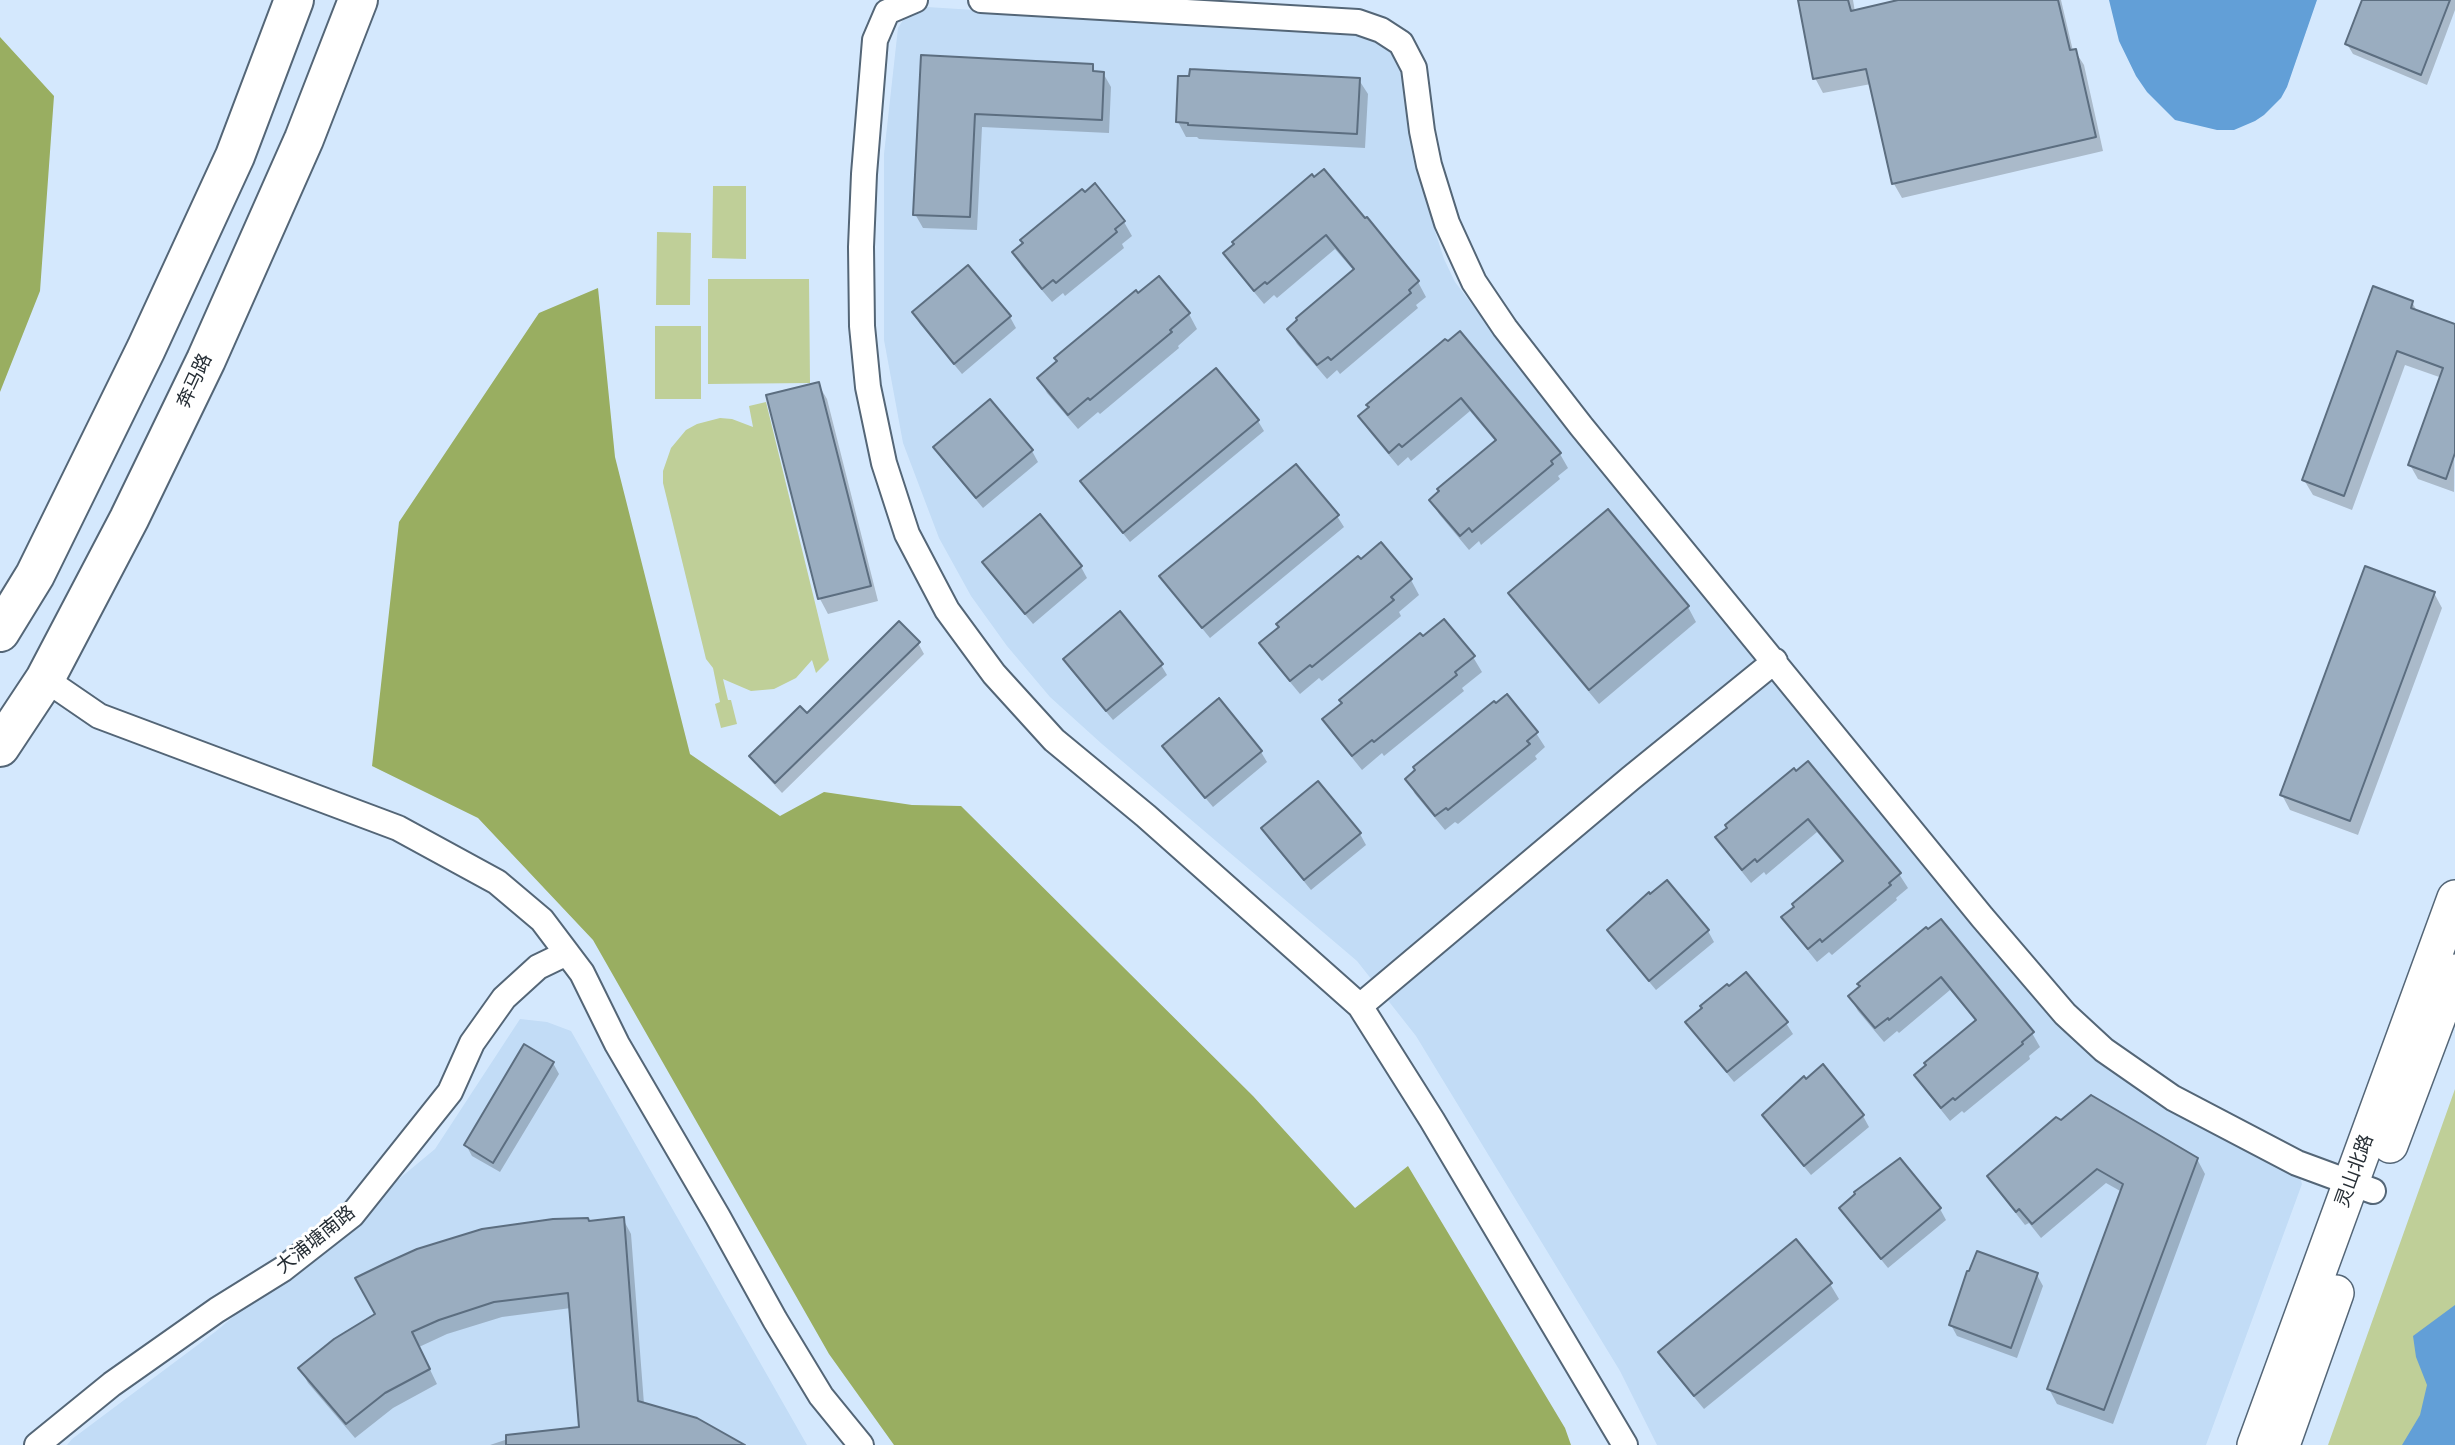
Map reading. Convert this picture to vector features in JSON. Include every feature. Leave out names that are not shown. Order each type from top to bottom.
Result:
[{"type":"main road","points":[[0,632],[35,575],[146,349],[235,156],[294,0]]},
{"type":"main road","name":"奔马路","points":[[0,747],[45,679],[129,519],[206,360],[304,139],[358,0]]},
{"type":"street","points":[[915,0],[887,12],[874,40],[861,247],[862,326],[868,387],[884,463],[907,534],[947,610],[994,674],[1054,740],[1146,816],[1360,1006],[1432,1120],[1625,1445]]},
{"type":"street","points":[[981,0],[1357,22],[1381,30],[1401,44],[1414,68],[1424,142],[1447,223],[1474,282],[1505,328],[1581,426],[1982,917],[2075,1023],[2104,1050],[2174,1098],[2297,1163],[2362,1187]]},
{"type":"street","points":[[1360,1006],[1775,661]]},
{"type":"street","points":[[45,679],[99,716],[398,828],[497,882],[542,920],[582,973],[617,1044],[821,1396],[861,1445]]},
{"type":"street","name":"灵山北路","points":[[2282,1445],[2455,898]]},
{"type":"street","name":"大浦塘南路","points":[[37,1445],[111,1384],[217,1310],[283,1269],[352,1215],[450,1092],[472,1043],[503,998],[538,967],[567,953]]},
{"type":"street","name":"灵山北路","points":[[2255,1445],[2455,972]]},
{"type":"shaded area","points":[[927,7],[1371,35],[1380,38],[1408,69],[1435,231],[1455,282],[1480,315],[2055,1004],[2299,1174],[2302,1184],[2206,1445],[1657,1445],[1620,1371],[1416,1036],[1357,961],[1050,697],[1007,646],[971,596],[939,538],[903,443],[884,340],[884,154],[898,28],[905,17],[917,9]]},
{"type":"shaded area","points":[[520,1019],[547,1022],[571,1031],[807,1445],[67,1445],[215,1332],[435,1149]]},
{"type":"green space","points":[[0,37],[54,96],[40,291],[0,392]]},
{"type":"green space","points":[[713,186],[746,186],[746,259],[712,258]]},
{"type":"green space","points":[[657,232],[691,233],[690,305],[656,305]]},
{"type":"green space","points":[[708,279],[809,279],[810,383],[708,384]]},
{"type":"green space","points":[[598,288],[615,457],[690,754],[780,816],[824,792],[912,805],[961,806],[1253,1096],[1355,1208],[1408,1166],[1565,1428],[1571,1445],[894,1445],[829,1354],[593,940],[478,818],[372,766],[399,522],[539,313]]},
{"type":"green space","points":[[655,326],[701,326],[701,399],[655,399]]},
{"type":"green space","points":[[766,402],[829,660],[816,673],[812,660],[796,678],[774,689],[751,691],[723,679],[737,724],[721,728],[715,704],[720,702],[713,668],[706,659],[663,483],[663,471],[671,448],[686,430],[720,418],[732,419],[753,427],[749,406]]},
{"type":"green space","points":[[2455,1089],[2455,1445],[2328,1445]]},
{"type":"water","points":[[2109,0],[2317,0],[2281,98],[2255,121],[2234,130],[2217,130],[2175,120],[2147,92],[2119,41]]},
{"type":"water","points":[[2455,1305],[2455,1445],[2402,1445],[2420,1415],[2427,1385],[2416,1357],[2413,1336]]},
{"type":"building","points":[[1798,0],[1848,0],[1851,11],[1898,0],[2058,0],[2070,50],[2076,49],[2096,137],[1892,184],[1866,69],[1813,79]]},
{"type":"building","points":[[2362,0],[2450,0],[2421,75],[2345,44]]},
{"type":"building","points":[[921,55],[1093,64],[1093,71],[1104,72],[1102,120],[975,114],[970,217],[913,215]]},
{"type":"building","points":[[1190,69],[1360,78],[1357,134],[1188,125],[1176,122],[1178,76],[1189,76]]},
{"type":"building","points":[[1324,169],[1419,281],[1409,290],[1411,293],[1331,360],[1328,357],[1317,365],[1287,329],[1296,318],[1354,269],[1326,235],[1267,284],[1265,282],[1254,291],[1223,253],[1234,244],[1232,242],[1312,174],[1314,177]]},
{"type":"building","points":[[1095,183],[1125,221],[1115,229],[1117,232],[1056,283],[1053,280],[1042,289],[1012,252],[1023,243],[1020,240],[1082,189],[1085,192]]},
{"type":"building","points":[[968,265],[1011,316],[954,364],[912,312]]},
{"type":"building","points":[[1159,276],[1190,313],[1170,330],[1172,332],[1068,415],[1037,378],[1057,361],[1054,358],[1136,290],[1138,293]]},
{"type":"building","points":[[2373,286],[2413,301],[2411,308],[2455,324],[2455,453],[2446,479],[2408,465],[2443,368],[2397,351],[2344,496],[2302,480]]},
{"type":"building","points":[[1460,331],[1561,453],[1551,461],[1553,464],[1472,532],[1469,528],[1460,536],[1429,500],[1439,491],[1437,489],[1496,440],[1461,398],[1402,447],[1399,444],[1389,453],[1358,416],[1369,407],[1366,405],[1445,339],[1448,341]]},
{"type":"building","points":[[1216,368],[1259,420],[1123,533],[1080,481]]},
{"type":"building","points":[[819,382],[871,586],[818,599],[766,395]]},
{"type":"building","points":[[990,399],[1033,450],[976,498],[933,447]]},
{"type":"building","points":[[1296,464],[1339,515],[1202,628],[1159,576]]},
{"type":"building","points":[[1608,509],[1689,606],[1589,690],[1508,593]]},
{"type":"building","points":[[1040,514],[1082,566],[1025,614],[982,562]]},
{"type":"building","points":[[1381,542],[1412,579],[1391,597],[1394,600],[1312,667],[1310,665],[1290,681],[1259,643],[1279,627],[1276,624],[1358,556],[1361,559]]},
{"type":"building","points":[[2365,566],[2435,592],[2350,821],[2280,795]]},
{"type":"building","points":[[1120,611],[1163,664],[1106,711],[1063,659]]},
{"type":"building","points":[[1444,619],[1475,656],[1455,672],[1457,675],[1374,742],[1372,740],[1352,756],[1322,719],[1342,703],[1339,700],[1420,633],[1423,636]]},
{"type":"building","points":[[899,621],[920,642],[775,783],[749,756],[800,706],[807,713]]},
{"type":"building","points":[[1507,694],[1538,732],[1527,741],[1530,744],[1448,810],[1446,808],[1435,816],[1405,779],[1415,770],[1413,767],[1494,701],[1496,703]]},
{"type":"building","points":[[1219,698],[1262,751],[1205,798],[1162,746]]},
{"type":"building","points":[[1808,761],[1901,873],[1889,883],[1891,885],[1822,942],[1820,939],[1808,949],[1781,917],[1794,907],[1792,904],[1843,861],[1808,819],[1757,862],[1755,859],[1742,870],[1715,837],[1727,828],[1725,825],[1794,768],[1796,771]]},
{"type":"building","points":[[1318,781],[1361,833],[1304,880],[1261,828]]},
{"type":"building","points":[[1667,880],[1709,930],[1649,981],[1607,930],[1649,892],[1650,894]]},
{"type":"building","points":[[1941,919],[2034,1032],[1955,1100],[1953,1098],[1941,1108],[1914,1075],[1926,1065],[1924,1063],[1976,1020],[1941,977],[1889,1020],[1888,1018],[1875,1028],[1848,996],[1860,986],[1857,984],[1926,927],[1928,929]]},
{"type":"building","points":[[1746,972],[1788,1022],[1727,1072],[1685,1022],[1702,1008],[1700,1006]]},
{"type":"building","points":[[524,1044],[554,1062],[493,1163],[464,1145]]},
{"type":"building","points":[[1823,1064],[1864,1115],[1804,1166],[1762,1115],[1804,1076],[1806,1079]]},
{"type":"building","points":[[2091,1095],[2198,1158],[2104,1410],[2047,1389],[2123,1184],[2097,1169],[2032,1224],[2019,1209],[2016,1212],[1987,1176],[2056,1117],[2061,1120]]},
{"type":"building","points":[[1900,1158],[1941,1208],[1881,1259],[1839,1208],[1854,1192]]},
{"type":"building","points":[[624,1217],[638,1401],[697,1418],[745,1445],[506,1445],[506,1435],[579,1427],[568,1293],[494,1302],[412,1332],[430,1369],[385,1393],[346,1424],[298,1368],[334,1339],[375,1314],[355,1278],[386,1263],[417,1249],[482,1229],[553,1219],[588,1218],[589,1221]]},
{"type":"building","points":[[1796,1239],[1832,1283],[1694,1396],[1658,1352]]},
{"type":"building","points":[[1977,1251],[2038,1273],[2011,1348],[1949,1325],[1967,1271]]}]
